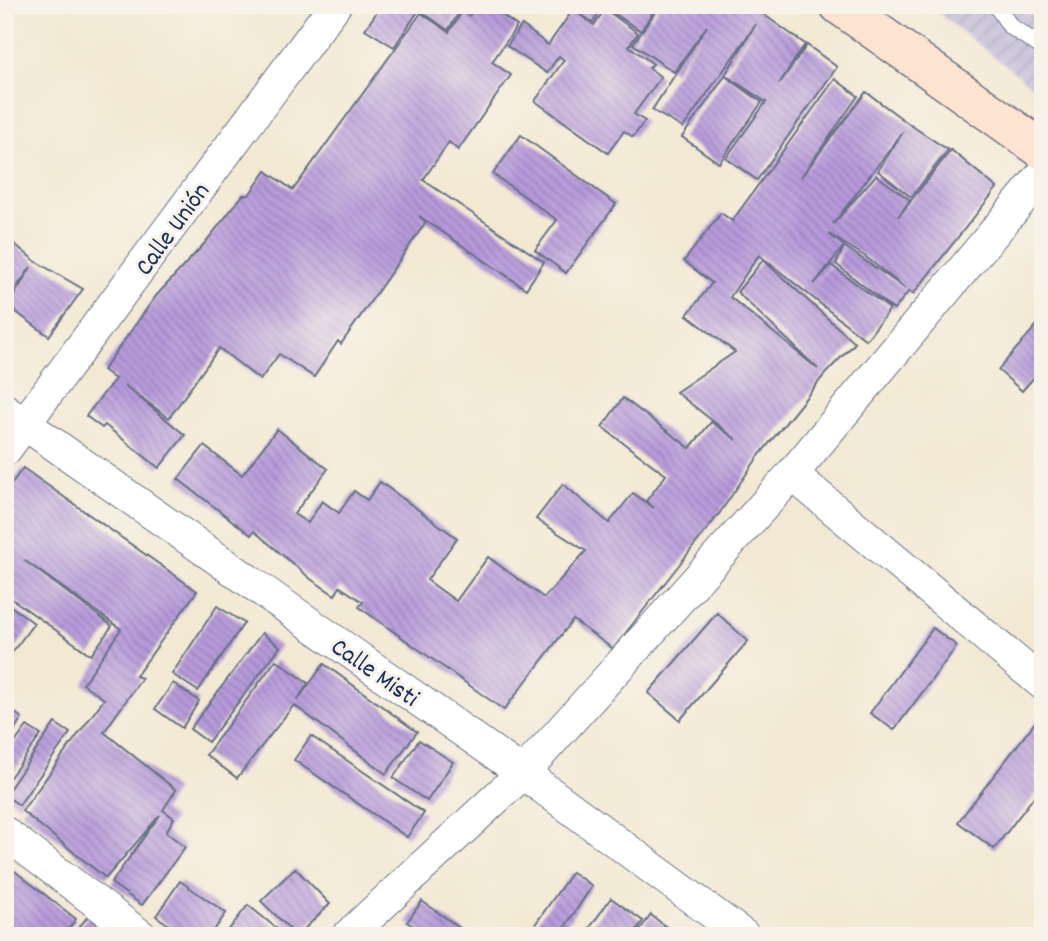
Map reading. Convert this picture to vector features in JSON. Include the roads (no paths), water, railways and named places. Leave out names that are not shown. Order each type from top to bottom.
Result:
[{"type":"main road","points":[[839,5],[1043,150]]},
{"type":"street","name":"Calle Unión","points":[[5,450],[15,418],[335,5]]},
{"type":"street","points":[[348,936],[523,773],[792,474],[1043,174]]},
{"type":"street","name":"Calle Misti","points":[[15,418],[523,773],[744,936]]},
{"type":"street","points":[[792,474],[1043,684]]},
{"type":"street","points":[[5,833],[141,936]]},
{"type":"lane","points":[[996,5],[1010,26],[1043,48]]}]
